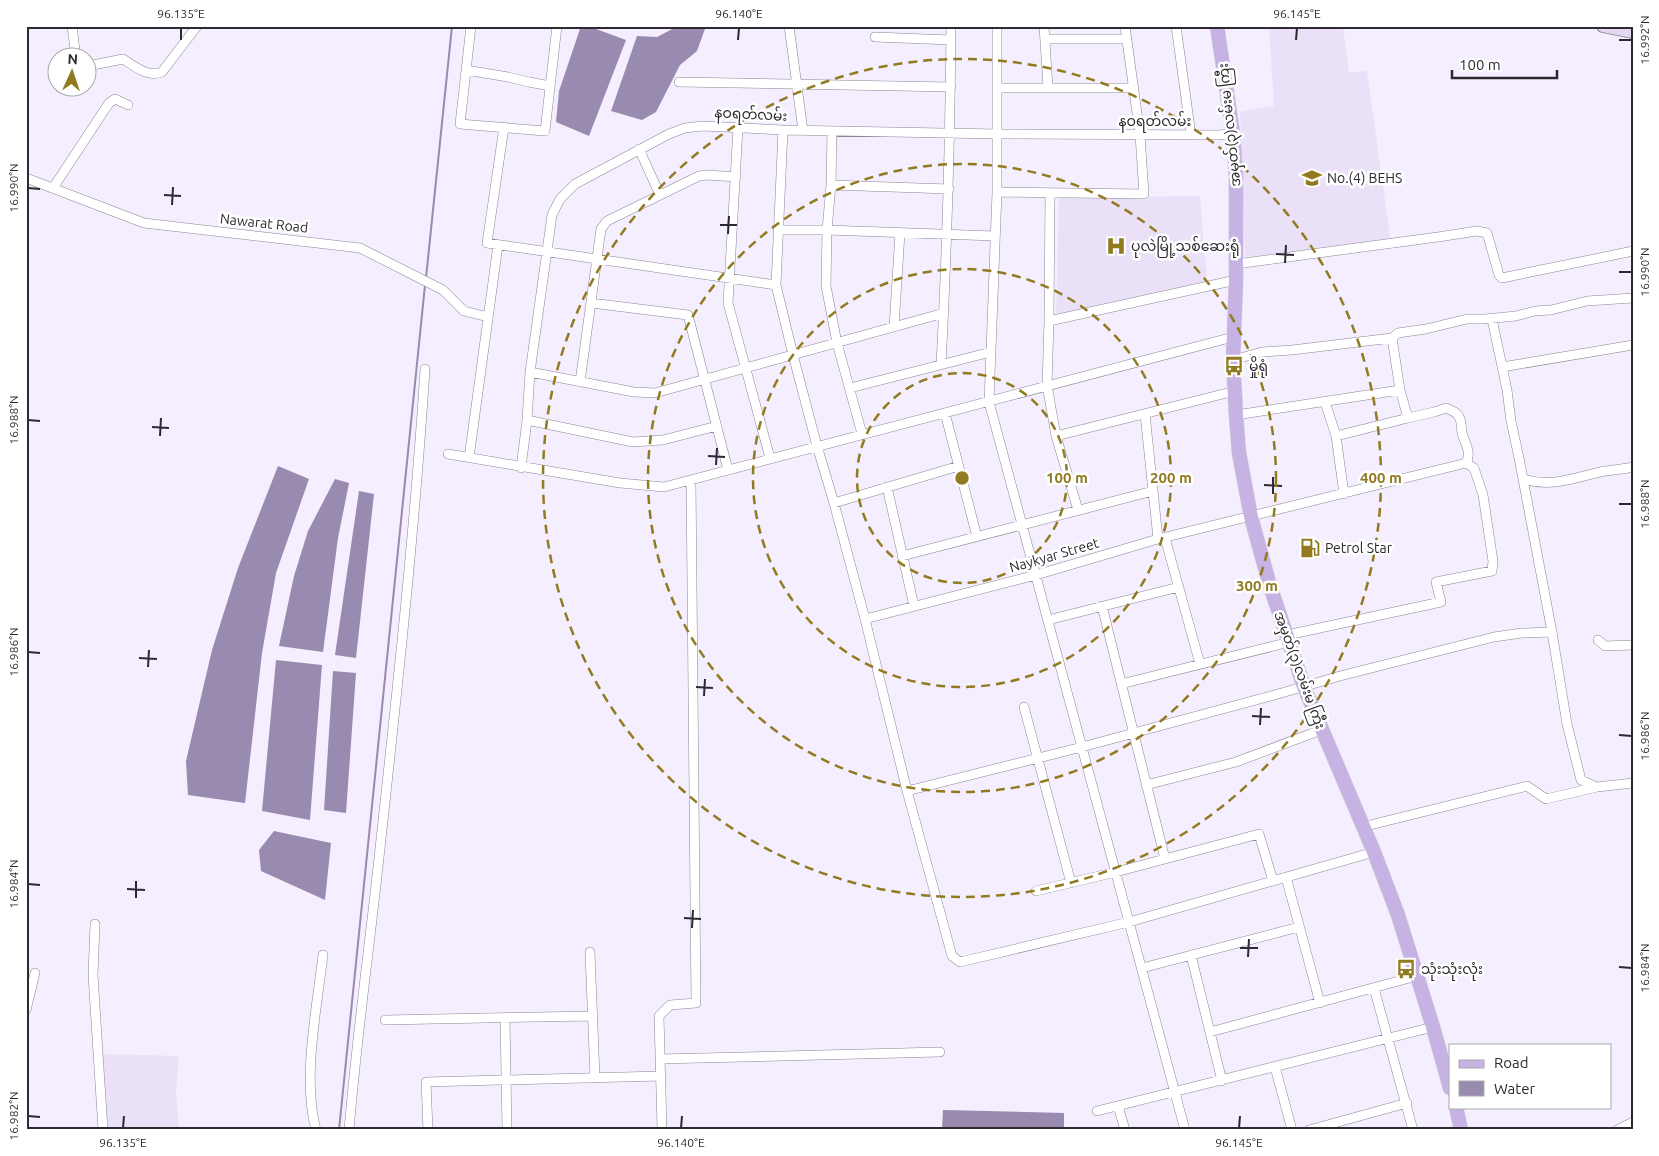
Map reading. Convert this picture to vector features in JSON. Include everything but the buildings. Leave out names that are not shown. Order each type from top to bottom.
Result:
[{"type":"main road","name":"အမှတ်(၃)လမ်းမ ကြီး","points":[[1217,26],[1233,134],[1236,175],[1236,280],[1233,360],[1240,453],[1251,517],[1270,586],[1304,687],[1374,852],[1398,915],[1418,976],[1449,1084]]},
{"type":"main road","points":[[1456,1108],[1461,1130]]},
{"type":"street","points":[[72,26],[75,48]]},
{"type":"street","points":[[98,64],[123,59],[142,71],[158,74],[162,72],[197,26]]},
{"type":"street","points":[[471,26],[460,124],[545,131],[557,26]]},
{"type":"street","points":[[789,26],[803,130]]},
{"type":"street","points":[[941,365],[948,234],[951,26]]},
{"type":"street","points":[[998,26],[997,192],[989,402],[1185,1130]]},
{"type":"street","points":[[1044,26],[1048,88]]},
{"type":"street","points":[[997,192],[1144,194],[1140,135],[1125,26]]},
{"type":"street","points":[[1176,26],[1191,135]]},
{"type":"street","points":[[1604,26],[1633,32]]},
{"type":"street","points":[[875,37],[951,40]]},
{"type":"street","points":[[1045,39],[1127,39]]},
{"type":"street","points":[[466,70],[508,76],[550,86]]},
{"type":"street","points":[[680,82],[950,88]]},
{"type":"street","points":[[998,88],[1134,88]]},
{"type":"street","points":[[53,188],[109,102],[115,99],[128,105]]},
{"type":"street","name":"နဝရတ်လမ်း","points":[[521,468],[530,372],[552,215],[560,200],[575,184],[639,149],[685,128],[703,126],[783,130],[998,134],[1233,134]]},
{"type":"street","points":[[504,127],[487,243],[731,280],[776,285]]},
{"type":"street","points":[[738,128],[731,280],[728,304],[770,458]]},
{"type":"street","points":[[783,130],[776,285],[817,446],[865,618],[907,791],[952,956],[960,962],[1129,922],[1374,852]]},
{"type":"street","points":[[832,131],[826,286],[837,343],[862,434]]},
{"type":"street","points":[[639,149],[660,195]]},
{"type":"street","points":[[580,382],[601,229],[607,221],[698,176],[708,174],[736,176]]},
{"type":"street","name":"Nawarat Road","points":[[26,178],[144,223],[360,248],[443,290],[464,311],[488,317]]},
{"type":"street","points":[[831,185],[949,189]]},
{"type":"street","points":[[1050,194],[1047,385],[1056,436],[1078,510]]},
{"type":"street","points":[[778,230],[995,236]]},
{"type":"street","points":[[1236,264],[1477,231],[1487,233],[1499,276],[1502,278],[1633,251]]},
{"type":"street","points":[[894,327],[900,233]]},
{"type":"street","points":[[469,458],[498,245]]},
{"type":"street","points":[[1049,321],[1236,280]]},
{"type":"street","points":[[1233,360],[1262,352],[1392,338],[1398,333],[1426,330],[1467,319],[1492,319],[1551,310],[1587,301],[1633,298]]},
{"type":"street","points":[[591,304],[688,315],[728,470]]},
{"type":"street","points":[[530,372],[634,392],[655,393],[944,313]]},
{"type":"street","points":[[1492,319],[1508,390],[1511,421],[1552,632],[1567,724],[1581,780],[1597,787]]},
{"type":"street","points":[[448,454],[521,468],[644,486],[664,487],[1233,337]]},
{"type":"street","points":[[1392,338],[1400,390],[1408,418]]},
{"type":"street","points":[[1502,367],[1633,345]]},
{"type":"street","points":[[850,388],[991,352]]},
{"type":"street","points":[[349,1130],[397,688],[418,468],[425,368]]},
{"type":"street","points":[[1236,415],[1400,390]]},
{"type":"street","points":[[1056,436],[1235,391]]},
{"type":"street","points":[[1325,402],[1336,436],[1344,494]]},
{"type":"street","points":[[1121,684],[1200,664],[1288,638],[1441,602],[1436,582],[1492,571],[1493,561],[1482,495],[1474,468],[1466,463],[1468,448],[1462,433],[1460,417],[1456,412],[1446,408],[1336,436]]},
{"type":"street","points":[[945,413],[977,537]]},
{"type":"street","points":[[1145,414],[1161,538],[1179,587],[1200,664]]},
{"type":"street","points":[[527,420],[633,442],[663,440],[717,426]]},
{"type":"street","name":"Naykyar Street","points":[[865,618],[1036,575],[1161,538],[1466,463]]},
{"type":"street","points":[[834,503],[959,466]]},
{"type":"street","points":[[1523,479],[1537,483],[1571,480],[1605,471],[1633,467]]},
{"type":"street","points":[[662,1130],[659,1016],[670,1005],[696,1003],[691,481]]},
{"type":"street","points":[[887,487],[914,606]]},
{"type":"street","points":[[902,556],[1154,491]]},
{"type":"street","points":[[1048,620],[1179,587]]},
{"type":"street","points":[[1102,606],[1165,859]]},
{"type":"street","points":[[907,791],[1134,733],[1340,676],[1494,637],[1522,633],[1552,632]]},
{"type":"street","points":[[1598,640],[1605,646],[1633,646]]},
{"type":"street","points":[[1024,707],[1071,883]]},
{"type":"street","points":[[1146,785],[1236,762],[1321,730]]},
{"type":"street","points":[[1362,827],[1527,786],[1546,799],[1597,787],[1633,783]]},
{"type":"street","points":[[1036,891],[1259,834],[1273,881]]},
{"type":"street","points":[[1286,877],[1320,1003]]},
{"type":"street","points":[[95,924],[93,976],[103,1130]]},
{"type":"street","points":[[1142,968],[1299,927]]},
{"type":"street","points":[[590,952],[595,1078]]},
{"type":"street","points":[[316,1130],[311,1105],[311,1056],[323,955]]},
{"type":"street","points":[[1191,955],[1222,1081]]},
{"type":"street","points":[[26,1010],[35,973]]},
{"type":"street","points":[[1210,1032],[1418,976]]},
{"type":"street","points":[[1374,988],[1413,1130]]},
{"type":"street","points":[[385,1020],[592,1016]]},
{"type":"street","points":[[505,1018],[507,1130]]},
{"type":"street","points":[[1096,1111],[1175,1093],[1433,1027]]},
{"type":"street","points":[[660,1058],[940,1052]]},
{"type":"street","points":[[1275,1067],[1292,1130]]},
{"type":"street","points":[[428,1130],[426,1082],[661,1076]]},
{"type":"street","points":[[1309,1130],[1407,1103]]},
{"type":"street","points":[[1118,1106],[1125,1130]]},
{"type":"street","points":[[1617,1130],[1633,1122]]},
{"type":"shaded area","name":"No.(4) BEHS","points":[[1269,26],[1343,26],[1349,73],[1367,71],[1391,243],[1245,257],[1240,112],[1274,106]]},
{"type":"shaded area","points":[[1200,196],[1207,282],[1056,316],[1059,198]]},
{"type":"shaded area","points":[[102,1054],[179,1056],[176,1091],[179,1130],[108,1130]]},
{"type":"water","points":[[581,26],[588,26],[626,40],[589,136],[556,122],[559,91]]},
{"type":"water","points":[[678,26],[706,26],[697,51],[680,65],[656,112],[642,120],[611,111],[637,36],[657,37]]},
{"type":"water","points":[[278,466],[309,479],[276,573],[262,653],[245,803],[188,795],[186,761],[212,650],[238,568]]},
{"type":"water","points":[[335,479],[349,483],[338,538],[323,652],[279,646],[294,576],[308,531]]},
{"type":"water","points":[[359,491],[374,494],[356,658],[335,655]]},
{"type":"water","points":[[276,660],[322,665],[310,820],[262,811]]},
{"type":"water","points":[[333,671],[356,673],[346,813],[324,810]]},
{"type":"water","points":[[274,831],[331,843],[325,900],[261,871],[259,850]]},
{"type":"water","points":[[943,1110],[1064,1113],[1064,1130],[942,1130]]},
{"type":"waterway","points":[[426,278],[452,26]]},
{"type":"waterway","points":[[339,1130],[425,285]]},
{"type":"place","name":"No.(4) BEHS","points":[[1312,178]]},
{"type":"place","name":"ပုလဲမြို့သစ်ဆေးရုံ","points":[[1116,246]]},
{"type":"place","name":"မှိုရုံ","points":[[1234,366]]},
{"type":"place","name":"Petrol Star","points":[[1310,548]]},
{"type":"place","name":"သုံးသုံးလုံး","points":[[1406,969]]}]
